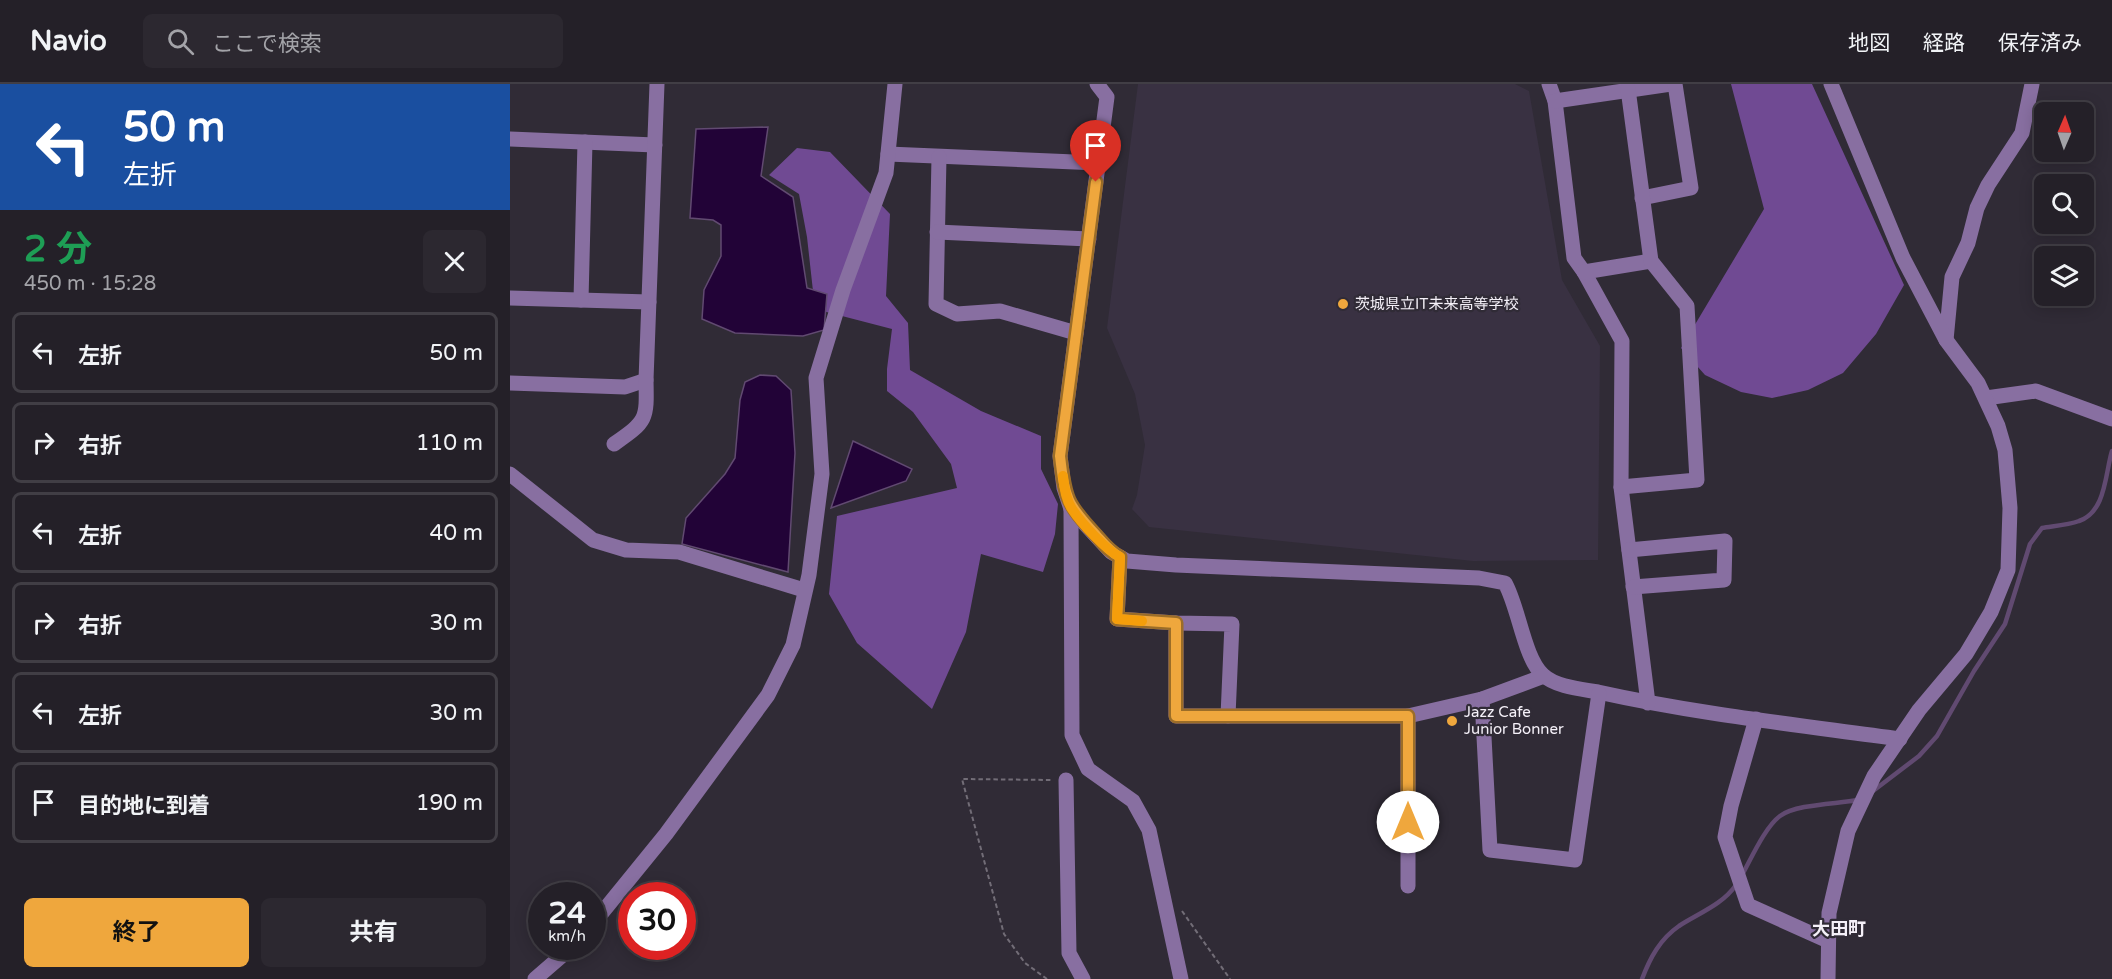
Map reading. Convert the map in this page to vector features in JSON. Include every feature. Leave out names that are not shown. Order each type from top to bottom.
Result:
[{"type":"street","points":[[614,444],[639,427],[647,409],[646,380],[657,84]]},
{"type":"street","points":[[606,908],[666,834],[768,695],[793,645],[809,576],[822,474],[816,378],[843,290],[886,172],[895,84]]},
{"type":"street","points":[[1097,84],[1108,90],[1060,456],[1064,488],[1071,508],[1072,735],[1088,769],[1133,801],[1149,830],[1181,979]]},
{"type":"street","points":[[1549,84],[1555,101],[1574,258],[1622,340],[1621,487],[1647,703]]},
{"type":"street","points":[[1555,101],[1673,84],[1690,188],[1642,198]]},
{"type":"street","points":[[1828,979],[1829,913],[1848,831],[1874,776],[1919,710],[1966,654],[1991,612],[2008,570],[2010,508],[2005,450],[1998,426],[1986,398],[1946,340],[1903,258],[1831,84]]},
{"type":"street","points":[[1946,340],[1952,277],[1968,243],[1977,207],[2022,133],[2032,84]]},
{"type":"street","points":[[1621,487],[1697,480],[1687,306],[1651,261],[1628,89]]},
{"type":"street","points":[[510,139],[655,145]]},
{"type":"street","points":[[581,300],[585,142]]},
{"type":"street","points":[[888,154],[1098,163]]},
{"type":"street","points":[[939,157],[936,304],[957,314],[1000,311],[1076,333]]},
{"type":"street","points":[[938,231],[1089,239]]},
{"type":"street","points":[[1584,272],[1651,261]]},
{"type":"street","points":[[510,298],[649,302]]},
{"type":"street","points":[[510,383],[625,387],[646,380]]},
{"type":"street","points":[[1986,398],[2036,391],[2112,419]]},
{"type":"street","points":[[510,474],[593,540],[626,550],[679,552],[804,590]]},
{"type":"street","points":[[1071,508],[1111,552],[1127,561],[1479,578],[1505,583],[1512,596],[1534,664],[1544,676],[1562,684],[1647,703],[1900,739]]},
{"type":"street","points":[[1629,550],[1725,541],[1724,580],[1633,587]]},
{"type":"street","points":[[1120,557],[1117,619],[1232,624],[1228,716]]},
{"type":"street","points":[[1176,623],[1176,716],[1408,716],[1482,699],[1544,676]]},
{"type":"street","points":[[1482,699],[1490,850],[1575,860],[1599,693]]},
{"type":"street","points":[[1408,716],[1408,886]]},
{"type":"street","points":[[1756,718],[1725,837],[1748,905],[1828,941]]},
{"type":"street","points":[[1066,780],[1069,953],[1083,979]]},
{"type":"street","points":[[535,979],[557,960]]},
{"type":"path","points":[[1047,979],[1025,963],[1004,934],[962,779],[1066,780]]},
{"type":"path","points":[[1182,911],[1230,979]]},
{"type":"shaded area","name":"茨城県立IT未来高等学校","points":[[1138,84],[1515,84],[1529,91],[1562,280],[1600,346],[1598,560],[1473,561],[1149,527],[1132,509],[1137,495],[1145,445],[1135,394],[1107,328]]},
{"type":"shaded area","points":[[1731,84],[1812,84],[1904,285],[1876,334],[1843,373],[1808,390],[1772,398],[1741,392],[1705,375],[1681,348],[1764,209]]},
{"type":"shaded area","points":[[768,127],[761,176],[793,197],[807,288],[827,294],[824,330],[803,336],[735,333],[702,319],[704,290],[721,256],[721,225],[713,220],[690,218],[696,129]]},
{"type":"shaded area","points":[[797,148],[830,152],[890,214],[886,296],[908,323],[910,370],[981,411],[1041,436],[1041,469],[1058,504],[1055,534],[1043,572],[981,554],[966,632],[932,709],[857,643],[829,594],[837,516],[957,488],[951,464],[913,412],[887,391],[892,329],[815,309],[807,237],[799,194],[769,175]]},
{"type":"shaded area","points":[[760,375],[776,376],[791,390],[795,453],[788,572],[682,544],[686,518],[725,474],[735,458],[740,400],[745,382]]},
{"type":"shaded area","points":[[853,441],[912,469],[906,481],[831,508]]},
{"type":"waterway","points":[[1873,791],[1919,756],[1937,736],[1974,671],[2005,624],[2030,544],[2042,528],[2079,521],[2095,510],[2103,491],[2112,451]]},
{"type":"waterway","points":[[1742,875],[1764,835],[1780,816],[1796,809],[1858,800]]},
{"type":"waterway","points":[[1642,979],[1652,956],[1666,937],[1679,926],[1724,898],[1736,885]]},
{"type":"slow traffic","points":[[1063,476],[1064,488],[1071,508],[1111,552],[1120,557],[1117,619],[1142,621]]},
{"type":"place","name":"茨城県立IT未来高等学校","points":[[1343,304]]},
{"type":"place","name":"Jazz Cafe Junior Bonner","points":[[1452,721]]},
{"type":"district","name":"大田町","points":[[1839,929]]},
{"type":"route","points":[[1096,182],[1060,456],[1064,488],[1071,508],[1111,552],[1120,557],[1117,619],[1176,623],[1176,716],[1408,716],[1408,822]]}]
